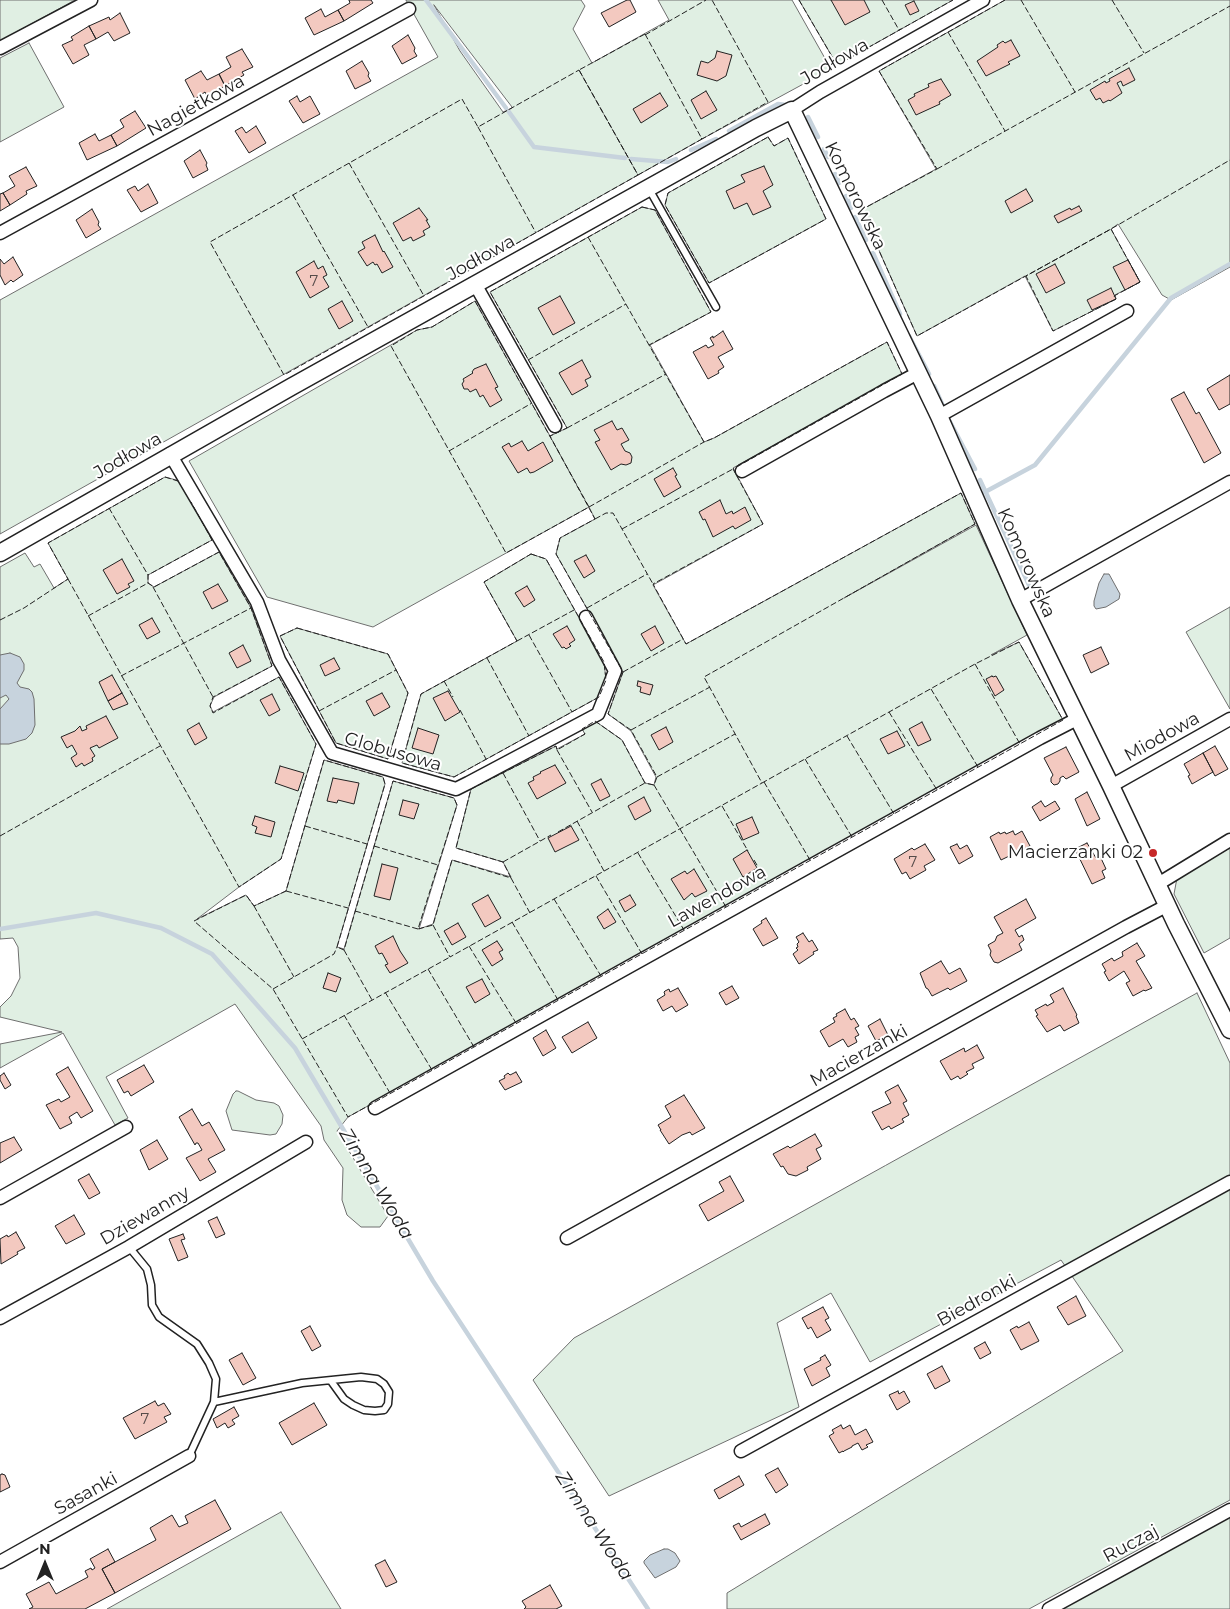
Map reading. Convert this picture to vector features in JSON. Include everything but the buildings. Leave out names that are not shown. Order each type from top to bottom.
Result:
[{"type":"street","points":[[0,48],[91,0]]},
{"type":"street","name":"Jodłowa","points":[[0,552],[170,454],[756,128],[792,110],[820,92],[983,0]]},
{"type":"street","name":"Nagietkowa","points":[[0,233],[409,9]]},
{"type":"street","name":"Komorowska","points":[[792,110],[939,416],[1020,600],[1230,1030]]},
{"type":"street","points":[[475,284],[555,426]]},
{"type":"street","points":[[939,416],[1127,311]]},
{"type":"street","points":[[742,471],[884,390],[918,373]]},
{"type":"street","name":"Globusowa","points":[[170,454],[257,602],[279,660],[332,753],[456,789],[477,779],[598,714],[615,671],[586,617]]},
{"type":"street","points":[[1020,600],[1230,482]]},
{"type":"street","name":"Lawendowa","points":[[375,1108],[1078,719]]},
{"type":"street","name":"Miodowa","points":[[1111,786],[1230,719]]},
{"type":"street","points":[[1158,884],[1230,840]]},
{"type":"street","name":"Macierzanki","points":[[567,1238],[1168,905]]},
{"type":"street","points":[[0,1198],[126,1127]]},
{"type":"street","name":"Dziewanny","points":[[0,1318],[128,1247],[306,1142]]},
{"type":"street","name":"Biedronki","points":[[741,1451],[1230,1182]]},
{"type":"street","name":"Sasanki","points":[[0,1562],[188,1456]]},
{"type":"street","name":"Ruczaj","points":[[1048,1609],[1230,1510]]},
{"type":"lane","points":[[648,188],[716,307]]},
{"type":"lane","points":[[128,1247],[147,1269],[151,1285],[152,1306],[159,1318],[197,1344],[216,1379],[214,1402],[188,1456]]},
{"type":"lane","points":[[214,1402],[294,1384],[360,1377],[377,1379],[384,1384],[388,1392],[388,1404],[384,1410],[364,1410],[344,1399],[331,1381]]},
{"type":"green space","points":[[0,0],[75,0],[0,41]]},
{"type":"green space","points":[[406,0],[581,0],[585,6],[573,29],[592,63],[669,20],[658,0],[792,0],[831,69],[702,139],[0,534],[0,300],[438,57]],"holes":[[[434,5],[512,107],[503,112],[460,51]]]},
{"type":"green space","points":[[799,0],[953,0],[837,65]]},
{"type":"green space","points":[[1005,0],[1230,0],[1230,267],[1171,300],[1162,295],[1118,224],[1111,229],[1140,282],[1115,295],[1116,299],[1053,331],[1025,276],[917,336],[861,210],[936,169],[879,71]]},
{"type":"green space","points":[[29,43],[64,107],[0,142],[0,58]]},
{"type":"green space","points":[[768,137],[774,146],[788,138],[826,219],[709,283],[665,205],[668,193]]},
{"type":"green space","points":[[642,207],[655,210],[711,312],[650,345],[704,442],[887,342],[902,374],[733,468],[763,524],[653,585],[686,644],[961,493],[975,524],[844,598],[976,525],[1027,635],[991,655],[1019,642],[1063,720],[348,1117],[337,1131],[388,1216],[380,1227],[361,1227],[347,1215],[342,1200],[343,1168],[324,1140],[321,1126],[235,1004],[106,1077],[128,1118],[115,1125],[63,1033],[0,1068],[0,1044],[62,1032],[0,1017],[0,1007],[11,996],[20,978],[18,947],[13,938],[0,939],[0,567],[25,553],[34,567],[40,564],[54,588],[68,579],[48,543],[165,477],[180,481],[212,540],[148,575],[148,583],[154,587],[219,552],[251,608],[272,666],[214,697],[210,706],[213,712],[279,677],[316,744],[281,859],[239,887],[197,919],[246,895],[254,906],[286,891],[324,760],[383,777],[385,784],[337,947],[344,949],[393,781],[454,798],[457,805],[419,929],[433,924],[452,860],[511,877],[503,862],[456,848],[471,789],[556,746],[557,749],[585,734],[582,729],[595,721],[622,740],[645,783],[654,785],[656,777],[631,731],[608,714],[623,672],[556,554],[560,538],[595,519],[589,507],[373,627],[267,597],[189,461],[417,330],[432,327],[475,301],[550,436],[567,428],[490,292]]},
{"type":"green space","points":[[531,554],[546,559],[604,662],[606,680],[599,697],[454,777],[402,763],[421,694],[517,641],[484,582]]},
{"type":"green space","points":[[1230,607],[1230,709],[1186,632]]},
{"type":"green space","points":[[297,628],[388,654],[408,693],[388,759],[336,743],[280,636]]},
{"type":"green space","points":[[1230,848],[1230,938],[1204,953],[1174,894],[1177,878]]},
{"type":"green space","points":[[1197,993],[1230,1063],[1230,1500],[1029,1609],[727,1609],[727,1593],[1123,1351],[1061,1260],[870,1362],[831,1293],[777,1323],[799,1407],[609,1496],[533,1380],[574,1338]]},
{"type":"green space","points":[[236,1091],[256,1100],[274,1103],[279,1106],[283,1115],[282,1124],[276,1134],[270,1135],[232,1130],[226,1111]]},
{"type":"green space","points":[[281,1512],[341,1609],[107,1609]]},
{"type":"green space","points":[[1230,1517],[1230,1609],[1061,1609]]},
{"type":"shaded area","points":[[1104,574],[1109,574],[1120,594],[1119,599],[1106,607],[1096,609],[1094,601],[1099,583]]},
{"type":"shaded area","points":[[10,653],[20,657],[24,664],[24,670],[17,683],[20,687],[29,689],[32,692],[35,725],[32,733],[26,739],[9,744],[0,744],[0,709],[9,699],[6,695],[0,698],[0,655]]},
{"type":"shaded area","points":[[664,1549],[675,1553],[680,1561],[676,1567],[655,1578],[644,1561],[650,1555]]},
{"type":"waterway","points":[[426,0],[506,108]]},
{"type":"waterway","points":[[729,131],[778,104],[786,105]]},
{"type":"waterway","points":[[509,112],[534,147],[625,158]]},
{"type":"waterway","points":[[808,117],[818,137]]},
{"type":"waterway","points":[[691,150],[716,139]]},
{"type":"waterway","points":[[824,149],[828,157]]},
{"type":"waterway","points":[[631,159],[668,162],[676,159]]},
{"type":"waterway","points":[[835,174],[839,183]]},
{"type":"waterway","points":[[846,196],[851,208]]},
{"type":"waterway","points":[[855,217],[866,240]]},
{"type":"waterway","points":[[873,253],[900,314]]},
{"type":"waterway","points":[[985,492],[1035,465],[1171,298],[1230,264]]},
{"type":"waterway","points":[[909,336],[929,374]]},
{"type":"waterway","points":[[934,386],[943,406]]},
{"type":"waterway","points":[[949,420],[975,469]]},
{"type":"waterway","points":[[980,480],[1029,585]]},
{"type":"waterway","name":"Zimna Woda","points":[[0,929],[96,913],[161,928],[212,954],[295,1048],[433,1281],[648,1609]]},
{"type":"fence","points":[[645,35],[706,0]]},
{"type":"fence","points":[[701,138],[768,102],[712,0]]},
{"type":"fence","points":[[799,0],[837,65],[953,0]]},
{"type":"fence","points":[[882,0],[899,30],[901,29]]},
{"type":"fence","points":[[1005,0],[879,71],[937,169],[861,210],[917,336],[1111,229],[1230,160]]},
{"type":"fence","points":[[1021,0],[1075,92]]},
{"type":"fence","points":[[1112,0],[1144,53]]},
{"type":"fence","points":[[937,169],[1230,6]]},
{"type":"fence","points":[[948,32],[1005,131]]},
{"type":"fence","points":[[645,34],[702,139],[638,175],[579,70],[645,34]]},
{"type":"fence","points":[[579,70],[638,175],[284,375],[210,242],[462,99],[478,127],[579,70]]},
{"type":"fence","points":[[478,127],[536,233]]},
{"type":"fence","points":[[768,137],[774,146],[788,138],[826,219],[709,283],[665,205],[668,193],[768,137]]},
{"type":"fence","points":[[349,163],[424,296]]},
{"type":"fence","points":[[293,195],[368,327]]},
{"type":"fence","points":[[642,207],[655,210],[711,312],[649,345],[704,442],[887,342],[902,374],[733,469],[763,524],[653,584],[686,644],[961,493],[975,524],[704,677],[762,783],[975,664],[1019,642],[1063,720],[348,1117],[273,989],[194,921],[246,895],[254,906],[286,891],[324,760],[383,777],[385,784],[337,947],[344,950],[393,781],[454,798],[457,805],[418,929],[433,925],[452,860],[511,878],[503,862],[456,848],[471,789],[556,746],[557,750],[585,734],[582,729],[595,721],[622,740],[645,783],[654,785],[657,777],[631,730],[608,714],[623,672],[556,554],[560,538],[595,519],[550,436],[567,428],[490,292],[642,207]]},
{"type":"fence","points":[[1111,229],[1140,282],[1114,296],[1116,299],[1053,331],[1026,276],[1111,229]]},
{"type":"fence","points":[[588,237],[649,345]]},
{"type":"fence","points":[[475,301],[589,507],[506,553],[391,346],[417,330],[432,327],[475,301]]},
{"type":"fence","points":[[528,360],[626,304]]},
{"type":"fence","points":[[567,428],[666,374]]},
{"type":"fence","points":[[449,451],[532,403]]},
{"type":"fence","points":[[589,507],[704,442]]},
{"type":"fence","points":[[622,529],[733,469]]},
{"type":"fence","points":[[0,620],[24,608],[68,579],[48,543],[165,477],[181,482]]},
{"type":"fence","points":[[68,579],[239,887],[281,859],[316,744],[279,677],[213,713],[210,706],[213,697],[272,666],[251,608],[219,552],[154,587],[148,583],[148,575],[212,540],[191,502]]},
{"type":"fence","points":[[109,508],[148,575]]},
{"type":"fence","points":[[595,519],[606,513],[613,513],[653,584]]},
{"type":"fence","points":[[531,554],[546,559],[604,662],[606,680],[599,697],[454,777],[402,763],[421,694],[517,641],[484,582],[531,554]]},
{"type":"fence","points":[[587,608],[647,574]]},
{"type":"fence","points":[[88,616],[148,583]]},
{"type":"fence","points":[[153,587],[213,697]]},
{"type":"fence","points":[[121,676],[251,608]]},
{"type":"fence","points":[[517,641],[574,610]]},
{"type":"fence","points":[[297,628],[388,654],[408,693],[388,759],[336,743],[280,636],[297,628]]},
{"type":"fence","points":[[529,635],[572,712]]},
{"type":"fence","points":[[623,672],[683,639]]},
{"type":"fence","points":[[487,658],[529,736]]},
{"type":"fence","points":[[975,664],[1020,744]]},
{"type":"fence","points":[[319,711],[396,670]]},
{"type":"fence","points":[[444,681],[453,697]]},
{"type":"fence","points":[[631,730],[710,687]]},
{"type":"fence","points":[[931,689],[978,767]]},
{"type":"fence","points":[[460,710],[486,759]]},
{"type":"fence","points":[[889,712],[937,790]]},
{"type":"fence","points":[[657,777],[735,734]]},
{"type":"fence","points":[[847,736],[894,814]]},
{"type":"fence","points":[[0,836],[160,746]]},
{"type":"fence","points":[[557,750],[592,812]]},
{"type":"fence","points":[[805,759],[852,837]]},
{"type":"fence","points":[[503,773],[540,841]]},
{"type":"fence","points":[[764,782],[810,860]]},
{"type":"fence","points":[[558,832],[645,783]]},
{"type":"fence","points":[[433,925],[450,957],[762,783]]},
{"type":"fence","points":[[654,785],[726,907]]},
{"type":"fence","points":[[722,806],[748,851]]},
{"type":"fence","points":[[577,821],[604,871]]},
{"type":"fence","points":[[305,826],[367,844]]},
{"type":"fence","points":[[503,862],[551,835]]},
{"type":"fence","points":[[374,846],[438,865]]},
{"type":"fence","points":[[638,853],[684,930]]},
{"type":"fence","points":[[754,860],[768,884]]},
{"type":"fence","points":[[596,876],[642,954]]},
{"type":"fence","points":[[511,878],[530,913]]},
{"type":"fence","points":[[286,891],[348,908]]},
{"type":"fence","points":[[554,899],[601,976]]},
{"type":"fence","points":[[254,906],[294,977]]},
{"type":"fence","points":[[355,911],[418,929]]},
{"type":"fence","points":[[512,922],[558,1000]]},
{"type":"fence","points":[[469,946],[516,1023]]},
{"type":"fence","points":[[273,989],[334,954],[337,947]]},
{"type":"fence","points":[[344,950],[372,1000]]},
{"type":"fence","points":[[302,1039],[450,957]]},
{"type":"fence","points":[[428,969],[474,1047]]},
{"type":"fence","points":[[385,992],[432,1070]]},
{"type":"fence","points":[[344,1015],[390,1093]]},
{"type":"place","name":"Macierzanki 02","points":[[1153,853]]}]
